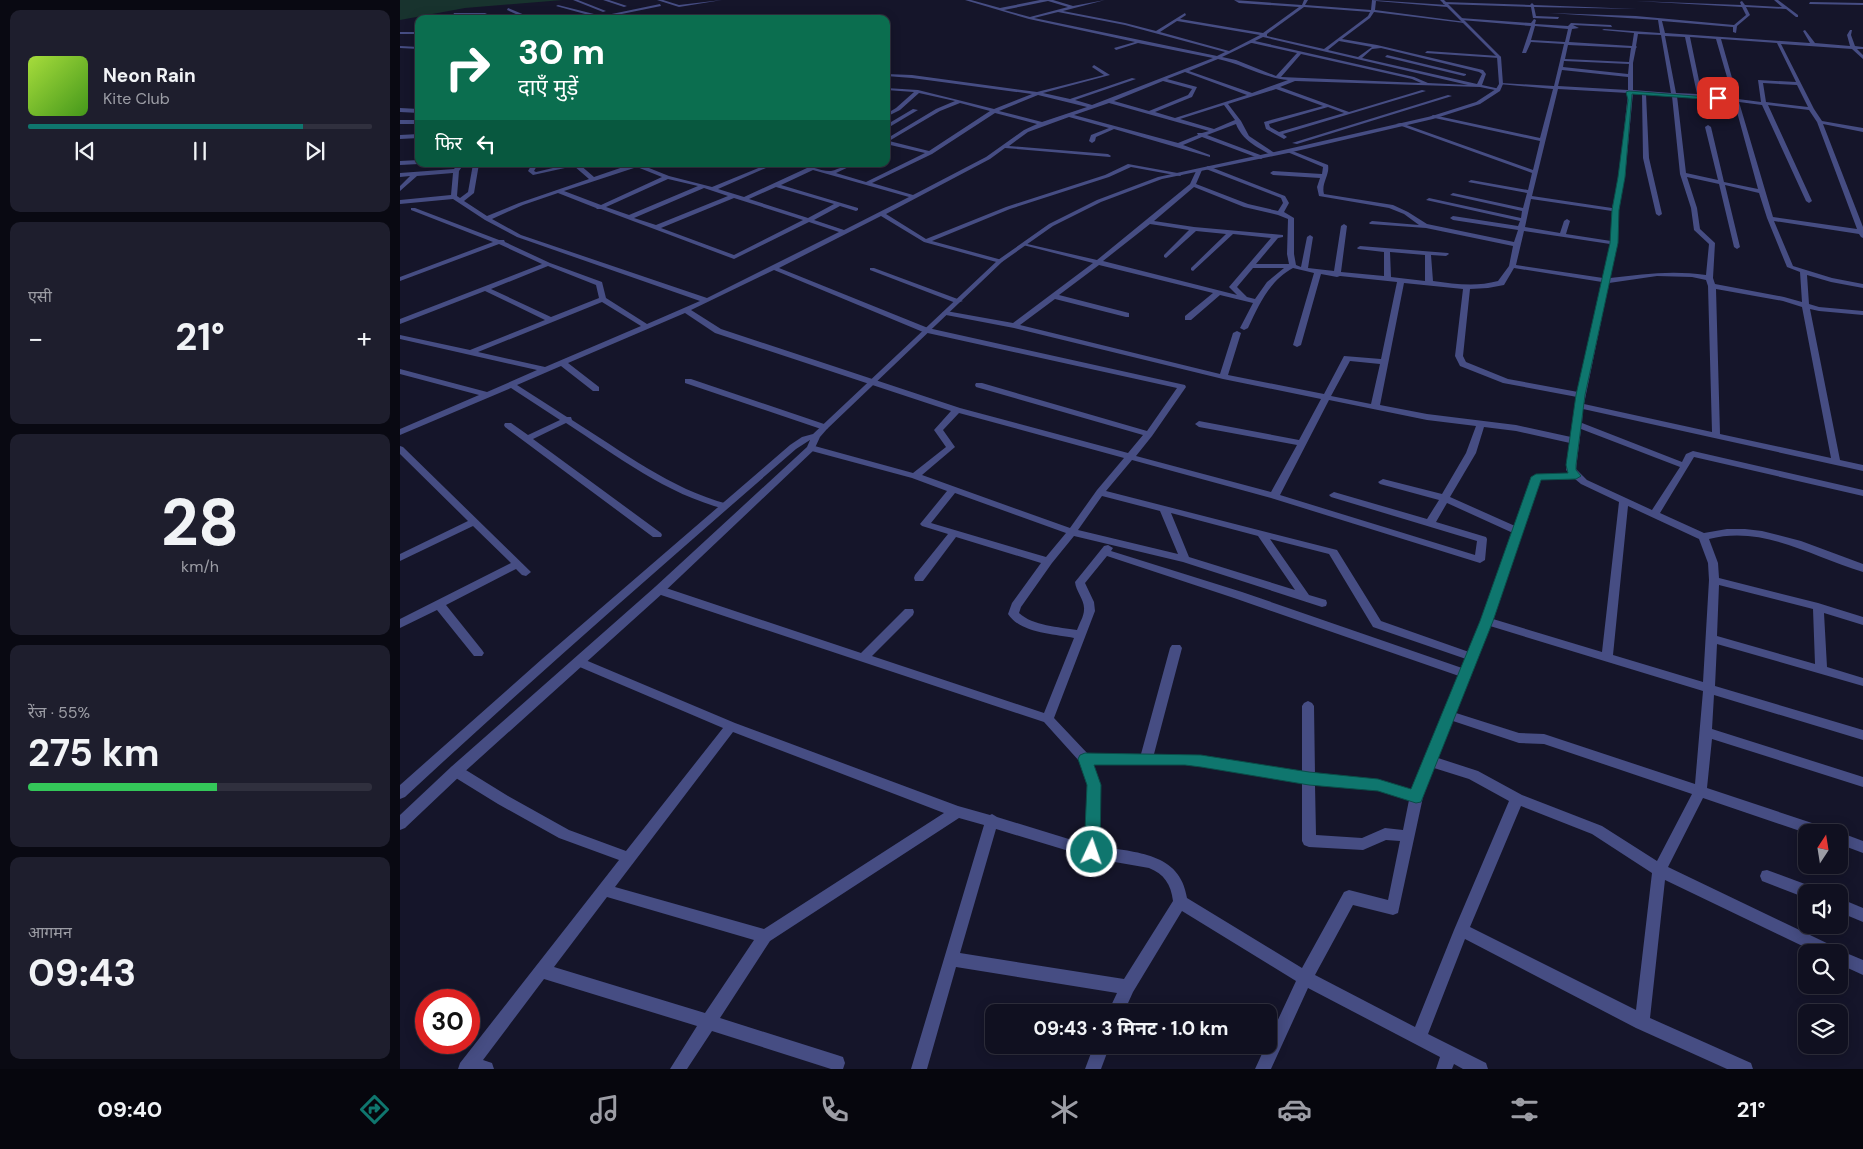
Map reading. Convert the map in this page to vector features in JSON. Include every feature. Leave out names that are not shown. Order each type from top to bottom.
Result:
[{"type":"street","points":[[575,0],[604,10]]},
{"type":"street","points":[[606,0],[625,6]]},
{"type":"street","points":[[696,0],[702,4]]},
{"type":"street","points":[[649,1],[679,6],[720,0]]},
{"type":"street","points":[[967,0],[1087,32],[1244,64],[1277,78],[1429,86],[1554,88],[1700,96],[1811,109]]},
{"type":"street","points":[[1026,0],[1034,2]]},
{"type":"street","points":[[1000,10],[1047,0],[1072,7]]},
{"type":"street","points":[[1029,18],[1103,0]]},
{"type":"street","points":[[1154,0],[1160,1]]},
{"type":"street","points":[[1236,0],[1239,2],[1373,11],[1462,21],[1863,48]]},
{"type":"street","points":[[400,432],[707,301],[914,198],[1006,147],[1026,131],[1164,80],[1252,42],[1303,6],[1306,0]]},
{"type":"street","points":[[1325,50],[1369,17],[1373,11],[1375,0],[1559,5],[1637,3],[1786,8]]},
{"type":"street","points":[[1396,0],[1444,3],[1499,57],[1499,87]]},
{"type":"street","points":[[1735,38],[1735,26],[1748,14],[1740,0]]},
{"type":"street","points":[[1776,0],[1797,16]]},
{"type":"street","points":[[1396,14],[1402,2]]},
{"type":"street","points":[[583,15],[641,3]]},
{"type":"street","points":[[613,15],[659,3],[675,11]]},
{"type":"street","points":[[1468,3],[1471,9]]},
{"type":"street","points":[[1636,16],[1637,3]]},
{"type":"street","points":[[1810,3],[1863,4]]},
{"type":"street","points":[[1524,52],[1534,25],[1532,4]]},
{"type":"street","points":[[1559,5],[1570,19]]},
{"type":"street","points":[[558,6],[593,15]]},
{"type":"street","points":[[508,9],[522,15]]},
{"type":"street","points":[[480,10],[485,15]]},
{"type":"street","points":[[1058,11],[1125,24],[1229,52]]},
{"type":"street","points":[[1551,13],[1636,16],[1735,26]]},
{"type":"street","points":[[454,14],[470,15]]},
{"type":"street","points":[[1156,33],[1185,14]]},
{"type":"street","points":[[1475,15],[1478,21]]},
{"type":"street","points":[[1369,17],[1378,18]]},
{"type":"street","points":[[1534,17],[1598,20]]},
{"type":"street","points":[[1388,19],[1416,22]]},
{"type":"street","points":[[1660,19],[1674,95],[1683,174],[1694,208],[1697,230],[1712,243],[1710,282],[1716,436]]},
{"type":"street","points":[[1176,20],[1272,36]]},
{"type":"street","points":[[1685,21],[1700,96]]},
{"type":"street","points":[[1087,32],[1125,24]]},
{"type":"street","points":[[1251,266],[1293,266],[1318,273],[1467,287],[1501,283],[1512,266],[1571,24],[1611,26]]},
{"type":"street","points":[[1851,31],[1849,35],[1853,47],[1863,58]]},
{"type":"street","points":[[1636,32],[1631,63],[1630,100],[1622,177],[1615,210],[1614,243],[1580,401],[1571,470],[1576,476],[1654,515],[1704,536],[1731,531],[1758,534],[1797,544],[1863,568]]},
{"type":"street","points":[[1805,32],[1813,44]]},
{"type":"street","points":[[400,33],[415,33]]},
{"type":"street","points":[[1263,35],[1479,86]]},
{"type":"street","points":[[1718,37],[1770,218],[1790,267],[1831,280],[1863,286]]},
{"type":"street","points":[[1339,40],[1380,47],[1481,71],[1484,74],[1479,86]]},
{"type":"street","points":[[1529,41],[1635,47]]},
{"type":"street","points":[[1770,218],[1862,229],[1820,122],[1798,84],[1778,41]]},
{"type":"street","points":[[1252,42],[1414,78],[1429,86]]},
{"type":"street","points":[[1116,49],[1137,43]]},
{"type":"street","points":[[400,47],[415,48]]},
{"type":"street","points":[[1359,58],[1371,48],[1380,47]]},
{"type":"street","points":[[1277,78],[1300,52]]},
{"type":"street","points":[[1420,52],[1499,57]]},
{"type":"street","points":[[1387,56],[1482,80]]},
{"type":"street","points":[[1562,60],[1631,63]]},
{"type":"street","points":[[866,184],[930,153],[994,112],[1039,93],[1108,75],[1094,66]]},
{"type":"street","points":[[1560,68],[1631,76]]},
{"type":"street","points":[[1186,71],[1253,95]]},
{"type":"street","points":[[890,75],[921,77],[1039,93],[1072,100],[1093,107]]},
{"type":"street","points":[[1072,100],[1134,79]]},
{"type":"street","points":[[1148,113],[1190,96],[1195,88],[1164,80]]},
{"type":"street","points":[[1173,120],[1253,95],[1293,80]]},
{"type":"street","points":[[1798,84],[1760,81],[1764,104],[1809,201]]},
{"type":"street","points":[[1112,86],[1133,92]]},
{"type":"street","points":[[1276,87],[1348,113]]},
{"type":"street","points":[[400,824],[456,771],[659,590],[811,448],[816,436],[824,427],[926,330],[1000,262],[1051,225],[1099,201],[1145,182],[1433,117],[1478,103],[1499,87]]},
{"type":"street","points":[[890,90],[918,92],[960,101],[1042,124]]},
{"type":"street","points":[[1279,134],[1424,90]]},
{"type":"street","points":[[890,114],[918,92]]},
{"type":"street","points":[[1644,93],[1646,158],[1658,214]]},
{"type":"street","points":[[1296,148],[1450,96]]},
{"type":"street","points":[[890,140],[938,110],[960,101]]},
{"type":"street","points":[[1109,101],[1213,130]]},
{"type":"street","points":[[1225,104],[1238,121],[1241,131],[1246,137],[1273,154]]},
{"type":"street","points":[[1170,105],[1179,107]]},
{"type":"street","points":[[1327,106],[1266,123],[1268,128],[1326,166],[1327,170],[1320,186],[1321,195],[1399,209],[1425,226],[1517,245]]},
{"type":"street","points":[[890,125],[915,110]]},
{"type":"street","points":[[1188,110],[1198,112]]},
{"type":"street","points":[[401,111],[415,111]]},
{"type":"street","points":[[1069,115],[1178,145],[1208,156]]},
{"type":"street","points":[[1433,117],[1542,140]]},
{"type":"street","points":[[1178,145],[1238,121]]},
{"type":"street","points":[[400,122],[415,122]]},
{"type":"street","points":[[1820,122],[1863,130]]},
{"type":"street","points":[[1399,124],[1534,172]]},
{"type":"street","points":[[1195,126],[1200,136],[1261,157]]},
{"type":"street","points":[[1708,127],[1737,247]]},
{"type":"street","points":[[1092,141],[1093,136],[1112,128]]},
{"type":"street","points":[[400,137],[415,136]]},
{"type":"street","points":[[890,143],[930,153]]},
{"type":"street","points":[[890,146],[894,144]]},
{"type":"street","points":[[1006,147],[1108,156]]},
{"type":"street","points":[[400,163],[415,162]]},
{"type":"street","points":[[926,240],[1008,208],[1107,176],[1130,164],[1180,174]]},
{"type":"street","points":[[400,189],[426,167]]},
{"type":"street","points":[[454,197],[457,184],[456,171],[459,167]]},
{"type":"street","points":[[461,201],[470,195],[470,182],[475,167]]},
{"type":"street","points":[[533,167],[531,171],[535,174],[564,167]]},
{"type":"street","points":[[579,167],[593,180]]},
{"type":"street","points":[[487,219],[521,204],[628,167]]},
{"type":"street","points":[[643,167],[667,177],[704,186],[845,232]]},
{"type":"street","points":[[712,189],[765,167]]},
{"type":"street","points":[[744,199],[809,167]]},
{"type":"street","points":[[814,167],[914,198]]},
{"type":"street","points":[[831,173],[845,167]]},
{"type":"street","points":[[1208,168],[1283,197],[1286,202],[1280,213]]},
{"type":"street","points":[[1014,326],[1098,262],[1192,185],[1198,170]]},
{"type":"street","points":[[400,175],[456,171]]},
{"type":"street","points":[[1273,173],[1324,176]]},
{"type":"street","points":[[1683,174],[1762,192]]},
{"type":"street","points":[[599,208],[667,177]]},
{"type":"street","points":[[1471,182],[1615,210]]},
{"type":"street","points":[[775,185],[856,209]]},
{"type":"street","points":[[1192,185],[1246,206],[1280,213],[1290,218],[1292,225],[1290,257],[1293,266]]},
{"type":"street","points":[[628,218],[704,186]]},
{"type":"street","points":[[560,192],[599,208],[734,256],[840,204]]},
{"type":"street","points":[[1453,195],[1526,210]]},
{"type":"street","points":[[655,228],[733,196]]},
{"type":"street","points":[[400,202],[454,197],[487,219],[520,236],[707,301]]},
{"type":"street","points":[[1429,200],[1523,220]]},
{"type":"street","points":[[1375,204],[1372,225],[1378,222],[1438,228]]},
{"type":"street","points":[[413,209],[600,284],[604,300],[646,326]]},
{"type":"street","points":[[882,214],[914,235],[926,240],[1000,262]]},
{"type":"street","points":[[1453,218],[1614,243]]},
{"type":"street","points":[[1562,235],[1566,220]]},
{"type":"street","points":[[1148,222],[1194,229],[1290,237]]},
{"type":"street","points":[[1337,275],[1344,226]]},
{"type":"street","points":[[1166,256],[1194,229]]},
{"type":"street","points":[[1193,269],[1232,232]]},
{"type":"street","points":[[401,277],[520,236]]},
{"type":"street","points":[[1245,300],[1233,287],[1276,236]]},
{"type":"street","points":[[1304,270],[1310,237]]},
{"type":"street","points":[[1025,244],[1257,302]]},
{"type":"street","points":[[1360,248],[1446,254]]},
{"type":"street","points":[[1387,250],[1388,280]]},
{"type":"street","points":[[1428,253],[1429,282]]},
{"type":"street","points":[[400,322],[548,264]]},
{"type":"street","points":[[1223,377],[1240,331],[1257,302],[1278,273],[1293,266]]},
{"type":"street","points":[[1512,266],[1607,281],[1657,274],[1692,275],[1710,282],[1806,306],[1840,312],[1863,313]]},
{"type":"street","points":[[774,268],[926,330],[1182,387],[1149,434],[1100,492],[1072,532],[1048,561],[1016,606],[1013,614],[1017,619],[1030,624],[1082,635]]},
{"type":"street","points":[[872,269],[959,301]]},
{"type":"street","points":[[1803,271],[1806,306],[1836,462]]},
{"type":"street","points":[[1297,345],[1318,273]]},
{"type":"street","points":[[1375,407],[1400,280]]},
{"type":"street","points":[[1467,287],[1459,356],[1463,364],[1475,370],[1506,381],[1716,436],[1863,468]]},
{"type":"street","points":[[486,288],[551,320]]},
{"type":"street","points":[[1188,318],[1218,293]]},
{"type":"street","points":[[1053,296],[1126,315]]},
{"type":"street","points":[[470,353],[604,300]]},
{"type":"street","points":[[686,310],[718,331],[957,410],[1274,496],[1480,560],[1482,539],[1334,495]]},
{"type":"street","points":[[946,313],[1014,326],[1223,377],[1375,407],[1516,428],[1575,441]]},
{"type":"street","points":[[400,337],[546,370]]},
{"type":"street","points":[[1274,496],[1347,358],[1384,362]]},
{"type":"street","points":[[562,363],[596,389]]},
{"type":"street","points":[[400,371],[488,395]]},
{"type":"street","points":[[688,381],[824,427]]},
{"type":"street","points":[[512,385],[662,482],[705,501],[725,506]]},
{"type":"street","points":[[979,385],[1149,434]]},
{"type":"street","points":[[915,476],[951,447],[938,430],[957,410]]},
{"type":"street","points":[[526,439],[568,420]]},
{"type":"street","points":[[1199,424],[1302,444]]},
{"type":"street","points":[[1430,523],[1471,453],[1481,424]]},
{"type":"street","points":[[1577,424],[1687,461]]},
{"type":"street","points":[[508,425],[657,535]]},
{"type":"street","points":[[400,793],[574,635],[793,447],[806,439],[816,436]]},
{"type":"street","points":[[811,448],[915,476],[1072,532],[1185,559],[1322,604]]},
{"type":"street","points":[[400,449],[526,572]]},
{"type":"street","points":[[1654,515],[1687,461],[1698,454],[1863,493]]},
{"type":"street","points":[[1263,1069],[1305,978],[1349,897],[1393,908],[1416,797],[1487,621],[1536,477],[1576,476]]},
{"type":"street","points":[[1383,482],[1444,498],[1518,532]]},
{"type":"street","points":[[953,489],[924,524],[1048,561]]},
{"type":"street","points":[[1100,492],[1333,552],[1377,624],[1472,657]]},
{"type":"street","points":[[1607,658],[1624,500]]},
{"type":"street","points":[[1164,508],[1185,559]]},
{"type":"street","points":[[400,558],[474,522]]},
{"type":"street","points":[[1261,533],[1306,599]]},
{"type":"street","points":[[919,578],[953,534]]},
{"type":"street","points":[[1642,1022],[1659,870],[1700,792],[1710,687],[1714,580],[1713,564],[1704,536]]},
{"type":"street","points":[[1048,719],[1090,611],[1090,602],[1081,589],[1080,582],[1112,541]]},
{"type":"street","points":[[1105,552],[1238,595],[1465,674]]},
{"type":"street","points":[[400,624],[517,564]]},
{"type":"street","points":[[1714,580],[1863,622]]},
{"type":"street","points":[[659,590],[1048,719],[1085,759],[1094,785],[1092,852]]},
{"type":"street","points":[[439,604],[478,653]]},
{"type":"street","points":[[1818,608],[1821,670]]},
{"type":"street","points":[[863,658],[910,612]]},
{"type":"street","points":[[1487,621],[1710,687],[1863,735]]},
{"type":"street","points":[[1713,639],[1863,682]]},
{"type":"street","points":[[1146,759],[1176,648]]},
{"type":"street","points":[[579,662],[731,726],[957,812],[992,820],[1092,852],[1142,860],[1167,870],[1179,887],[1180,902],[1128,987],[1120,1004]]},
{"type":"street","points":[[1308,706],[1310,841],[1364,844],[1385,834],[1408,836]]},
{"type":"street","points":[[1448,715],[1519,738],[1544,739],[1798,824]]},
{"type":"street","points":[[486,1069],[468,1066],[731,726]]},
{"type":"street","points":[[1706,732],[1863,782]]},
{"type":"street","points":[[1085,759],[1185,759],[1309,778],[1378,785],[1416,797]]},
{"type":"street","points":[[1430,761],[1473,775],[1517,799],[1597,830],[1659,870],[1813,944]]},
{"type":"street","points":[[456,771],[564,834],[629,858]]},
{"type":"street","points":[[1419,1037],[1461,930],[1517,799]]},
{"type":"street","points":[[678,1069],[765,936],[957,812]]},
{"type":"street","points":[[919,1069],[992,820]]},
{"type":"street","points":[[1848,841],[1863,846]]},
{"type":"street","points":[[1767,876],[1798,888]]},
{"type":"street","points":[[604,890],[765,936]]},
{"type":"street","points":[[1180,902],[1305,978],[1480,1069]]},
{"type":"street","points":[[1848,909],[1863,915]]},
{"type":"street","points":[[1461,930],[1642,1022],[1745,1069]]},
{"type":"street","points":[[950,959],[1128,987]]},
{"type":"street","points":[[1848,961],[1863,968]]},
{"type":"street","points":[[542,971],[837,1064]]},
{"type":"street","points":[[1444,1069],[1450,1053]]},
{"type":"street","points":[[1093,1069],[1099,1054]]},
{"type":"green space","points":[[400,0],[563,0],[465,8],[427,15],[415,15],[415,17],[400,20]]},
{"type":"route","points":[[1092,852],[1094,785],[1085,759],[1185,759],[1309,778],[1378,785],[1416,797],[1487,621],[1536,477],[1576,476],[1571,470],[1571,465],[1580,414],[1581,395],[1614,243],[1615,210],[1622,177],[1630,100],[1629,92],[1718,98]]}]
